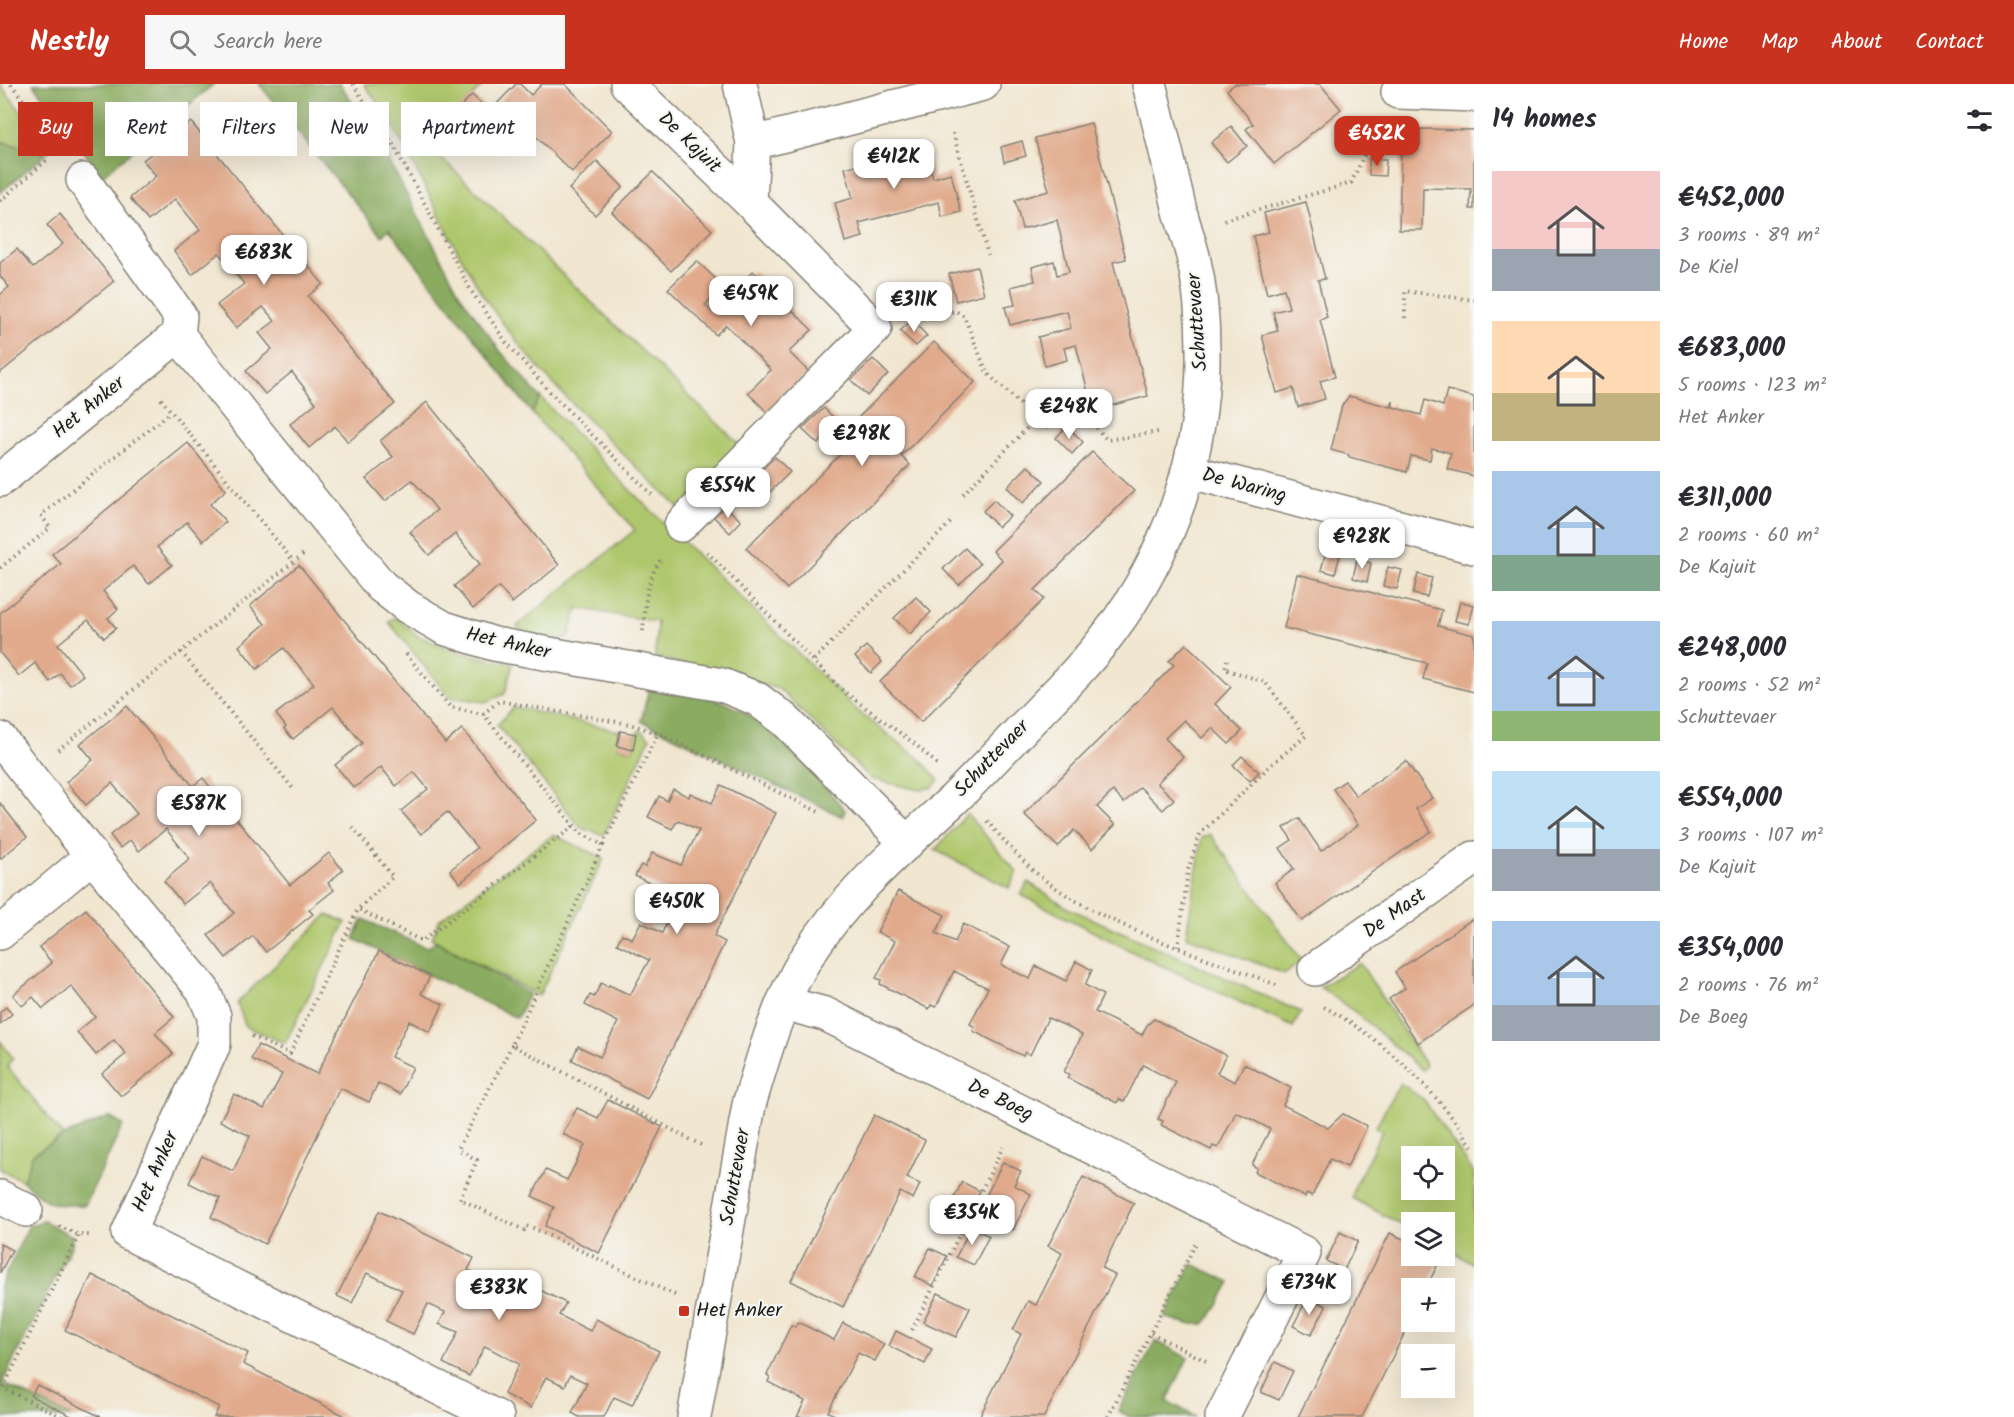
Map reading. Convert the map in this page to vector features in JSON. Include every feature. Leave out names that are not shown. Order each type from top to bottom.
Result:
[{"type":"street","name":"De Kajuit","points":[[627,84],[750,202],[875,328]]},
{"type":"street","name":"De Kajuit","points":[[740,84],[753,143],[750,202]]},
{"type":"street","points":[[753,143],[983,84]]},
{"type":"street","name":"Schuttevaer","points":[[694,1417],[749,1105],[763,1057],[783,1003],[806,957],[866,881],[962,792],[1078,671],[1111,632],[1139,589],[1163,543],[1181,495],[1188,471],[1201,399],[1203,351],[1201,316],[1194,259],[1149,84]]},
{"type":"street","points":[[1390,104],[1474,95]]},
{"type":"street","name":"Het Anker","points":[[83,180],[180,316],[178,335],[381,586],[408,608],[444,628],[494,644],[722,685],[757,699],[786,720],[906,843]]},
{"type":"street","points":[[685,529],[875,328]]},
{"type":"street","name":"Het Anker","points":[[0,480],[178,335]]},
{"type":"street","name":"De Waring","points":[[1188,471],[1474,547]]},
{"type":"street","name":"Het Anker","points":[[0,740],[203,990],[214,1016],[214,1044],[128,1233],[497,1417]]},
{"type":"street","points":[[0,933],[92,856]]},
{"type":"street","name":"De Mast","points":[[1315,969],[1474,858]]},
{"type":"street","name":"De Boeg","points":[[783,1003],[825,1014],[1304,1252],[1222,1417]]},
{"type":"path","points":[[11,84],[83,180]]},
{"type":"path","points":[[352,84],[394,146],[470,290],[506,342],[548,390],[843,692],[915,744],[962,792],[1018,856],[1051,885],[1102,916],[1288,989]]},
{"type":"path","points":[[942,94],[988,255]]},
{"type":"path","points":[[1185,230],[1351,183],[1390,104]]},
{"type":"path","points":[[0,201],[51,156]]},
{"type":"path","points":[[1405,318],[1405,291],[1474,300]]},
{"type":"path","points":[[875,328],[910,318],[923,318],[956,311],[964,316],[987,373],[1045,427],[1091,421],[1107,440],[1197,425]]},
{"type":"path","points":[[136,369],[294,562]]},
{"type":"path","points":[[0,567],[50,528],[41,515],[171,412]]},
{"type":"path","points":[[963,494],[1036,419]]},
{"type":"path","points":[[814,660],[951,522]]},
{"type":"path","points":[[640,670],[650,580],[660,561],[685,529]]},
{"type":"path","points":[[28,774],[334,530]]},
{"type":"path","points":[[401,647],[450,707],[483,714],[580,833],[603,845]]},
{"type":"path","points":[[181,652],[295,791]]},
{"type":"path","points":[[1178,947],[1188,870],[1200,834],[1273,763],[1306,736],[1265,682],[1225,669],[1227,660]]},
{"type":"path","points":[[483,714],[499,701],[629,724],[658,733],[825,815]]},
{"type":"path","points":[[658,733],[603,845],[512,1045],[458,1149],[477,1160],[460,1199],[524,1230],[526,1226],[533,1228],[713,1314]]},
{"type":"path","points":[[358,909],[422,941],[574,826]]},
{"type":"path","points":[[214,1016],[290,1054],[358,909],[393,877],[353,827]]},
{"type":"path","points":[[1320,1005],[1370,1036],[1400,1062],[1436,1099],[1474,1150]]},
{"type":"path","points":[[512,1045],[705,1147]]},
{"type":"path","points":[[912,1330],[1020,1111]]},
{"type":"path","points":[[13,1204],[79,1235],[128,1233]]},
{"type":"path","points":[[1108,1417],[1214,1207]]},
{"type":"path","points":[[62,1417],[3,1388],[79,1235]]},
{"type":"path","points":[[1151,1333],[1241,1379]]},
{"type":"green space","points":[[0,84],[18,108],[18,146],[0,141]]},
{"type":"green space","points":[[33,84],[214,84],[188,105],[188,102],[105,102],[105,156],[126,156],[102,176],[87,156],[93,156],[93,102],[46,102]]},
{"type":"green space","points":[[259,84],[340,84],[352,102],[309,102],[309,146],[297,131],[297,102],[274,102]]},
{"type":"green space","points":[[364,84],[484,84],[466,102],[401,102],[401,142],[389,122],[389,102],[376,102]]},
{"type":"green space","points":[[0,141],[18,146],[18,156],[44,156],[0,193]]},
{"type":"green space","points":[[317,156],[385,156],[461,296],[501,352],[540,397],[532,413],[389,229],[382,236]]},
{"type":"green space","points":[[409,156],[440,156],[741,446],[681,510],[576,408],[504,325],[468,269]]},
{"type":"green space","points":[[540,397],[633,493],[861,714],[920,759],[939,780],[933,787],[919,790],[871,779],[779,689],[655,657],[657,622],[578,608],[568,638],[530,640],[517,626],[635,530],[532,413]]},
{"type":"green space","points":[[395,617],[418,636],[457,652],[513,664],[505,694],[486,702],[449,697],[389,622]]},
{"type":"green space","points":[[649,689],[708,697],[750,716],[768,728],[801,759],[845,810],[843,817],[641,721]]},
{"type":"green space","points":[[514,707],[620,731],[617,747],[633,750],[636,734],[640,730],[650,738],[604,835],[581,828],[497,725]]},
{"type":"green space","points":[[967,814],[1017,872],[1009,888],[935,850]]},
{"type":"green space","points":[[1210,834],[1302,961],[1285,974],[1186,936],[1202,838]]},
{"type":"green space","points":[[553,835],[604,858],[539,996],[432,939],[439,920]]},
{"type":"green space","points":[[1028,882],[1068,908],[1301,1012],[1293,1027],[1137,954],[1021,895]]},
{"type":"green space","points":[[327,915],[346,922],[285,1043],[246,1027],[237,1003]]},
{"type":"green space","points":[[363,919],[427,948],[436,941],[529,994],[517,1018],[354,939]]},
{"type":"green space","points":[[1360,963],[1426,1066],[1422,1070],[1359,1015],[1320,987]]},
{"type":"green space","points":[[0,1041],[13,1058],[7,1066],[63,1136],[33,1154],[23,1181],[0,1169]]},
{"type":"green space","points":[[1400,1083],[1423,1099],[1474,1173],[1474,1264],[1455,1254],[1455,1212],[1401,1212],[1401,1225],[1352,1198],[1355,1186],[1382,1131],[1375,1128]]},
{"type":"green space","points":[[109,1117],[123,1125],[85,1205],[64,1205],[44,1200],[23,1181],[33,1154],[63,1136]]},
{"type":"green space","points":[[44,1221],[72,1236],[72,1245],[2,1383],[72,1417],[0,1417],[0,1286],[29,1225]]},
{"type":"green space","points":[[1192,1264],[1231,1282],[1204,1324],[1188,1324],[1164,1317]]},
{"type":"green space","points":[[1156,1341],[1188,1358],[1167,1401],[1196,1417],[1130,1417],[1118,1411]]},
{"type":"building","points":[[516,84],[520,84],[531,95],[542,84],[565,84],[612,131],[572,172],[536,137],[536,102],[499,102]]},
{"type":"building","points":[[1235,84],[1320,84],[1341,109],[1274,164],[1246,129],[1253,124],[1227,90]]},
{"type":"building","points":[[472,95],[480,102],[465,102]]},
{"type":"building","points":[[191,122],[200,133],[200,156],[219,156],[323,284],[308,296],[395,404],[348,442],[335,426],[309,448],[290,424],[316,403],[292,372],[265,394],[246,371],[272,349],[259,333],[275,321],[263,307],[236,328],[217,305],[244,284],[219,253],[192,275],[174,251],[200,230],[175,199],[148,221],[130,198],[156,176],[143,160],[148,156],[188,156],[188,124]]},
{"type":"building","points":[[1091,123],[1126,259],[1113,262],[1148,396],[1060,419],[1056,404],[1089,396],[1076,345],[1064,348],[1067,360],[1045,366],[1038,337],[1071,328],[1067,311],[1010,325],[1005,307],[1015,305],[1011,287],[1035,281],[1032,267],[1054,261],[1057,275],[1069,272],[1057,220],[1022,229],[1015,200],[1049,191],[1035,138]]},
{"type":"building","points":[[1231,126],[1247,146],[1227,162],[1211,143]]},
{"type":"building","points":[[1420,129],[1474,130],[1474,209],[1470,209],[1471,189],[1423,188],[1422,230],[1399,230],[1401,145],[1420,145]]},
{"type":"building","points":[[1022,141],[1026,156],[1004,162],[1001,147]]},
{"type":"building","points":[[925,147],[933,178],[951,173],[961,212],[942,217],[939,202],[859,223],[863,237],[845,242],[835,203],[853,198],[845,168]]},
{"type":"building","points":[[1369,159],[1386,159],[1385,176],[1369,175]]},
{"type":"building","points":[[597,161],[623,187],[595,215],[569,189]]},
{"type":"building","points":[[653,172],[712,230],[671,271],[612,212]]},
{"type":"building","points":[[1306,202],[1325,279],[1318,280],[1327,317],[1320,320],[1335,377],[1320,381],[1325,399],[1298,407],[1293,388],[1277,393],[1262,335],[1278,331],[1273,312],[1289,308],[1284,289],[1267,294],[1253,236],[1269,232],[1264,213]]},
{"type":"building","points":[[60,214],[114,281],[0,373],[0,295],[9,287],[0,276],[0,263],[17,249],[33,268],[63,244],[47,225]]},
{"type":"building","points":[[697,261],[723,286],[705,305],[712,312],[753,271],[812,330],[789,352],[809,372],[768,413],[748,393],[771,370],[726,325],[716,335],[668,289]]},
{"type":"building","points":[[977,267],[984,294],[956,301],[949,274]]},
{"type":"building","points":[[912,320],[927,336],[916,346],[900,331]]},
{"type":"building","points":[[934,342],[975,382],[901,456],[910,465],[787,589],[746,548],[869,426],[859,417]]},
{"type":"building","points":[[873,359],[888,374],[867,396],[851,380]]},
{"type":"building","points":[[1447,390],[1474,397],[1474,476],[1447,469],[1451,453],[1432,448],[1430,460],[1411,456],[1407,472],[1331,450],[1342,405],[1349,396],[1391,407],[1393,401],[1393,407],[1421,415],[1425,400],[1443,406]]},
{"type":"building","points":[[427,402],[559,565],[512,603],[499,587],[473,609],[454,586],[480,564],[455,534],[429,555],[410,532],[437,510],[425,495],[412,480],[385,501],[366,479],[393,457],[380,441]]},
{"type":"building","points":[[824,408],[839,423],[818,444],[802,429]]},
{"type":"building","points":[[1067,426],[1083,442],[1072,454],[1056,438]]},
{"type":"building","points":[[188,443],[226,490],[210,504],[226,522],[203,541],[187,522],[157,547],[172,565],[160,575],[149,584],[133,566],[103,591],[118,609],[108,618],[116,628],[104,638],[88,620],[58,644],[83,675],[70,685],[60,673],[50,682],[35,663],[19,676],[0,653],[0,613],[61,564],[52,554]]},
{"type":"building","points":[[1092,452],[1134,491],[1035,590],[1044,599],[921,722],[880,682],[1002,560],[993,551]]},
{"type":"building","points":[[775,457],[790,472],[769,493],[753,478]]},
{"type":"building","points":[[1028,466],[1044,481],[1023,503],[1007,487]]},
{"type":"building","points":[[994,500],[1010,516],[998,527],[983,511]]},
{"type":"building","points":[[725,506],[741,521],[730,533],[714,517]]},
{"type":"building","points":[[965,548],[980,564],[959,585],[943,569]]},
{"type":"building","points":[[1326,552],[1340,555],[1335,574],[1321,570]]},
{"type":"building","points":[[1357,559],[1371,563],[1367,582],[1353,578]]},
{"type":"building","points":[[299,565],[445,743],[462,729],[536,820],[460,883],[450,870],[477,848],[447,812],[421,834],[401,811],[428,789],[414,772],[396,786],[381,767],[354,788],[335,765],[362,743],[333,707],[293,739],[284,729],[286,727],[276,714],[314,684],[284,648],[257,669],[239,646],[265,624],[250,606]]},
{"type":"building","points":[[1388,567],[1402,570],[1397,589],[1383,586]]},
{"type":"building","points":[[1297,574],[1442,610],[1438,626],[1474,635],[1474,692],[1423,679],[1427,663],[1284,628]]},
{"type":"building","points":[[1418,574],[1432,578],[1427,597],[1413,594]]},
{"type":"building","points":[[916,597],[931,612],[910,634],[894,618]]},
{"type":"building","points":[[1460,602],[1474,605],[1469,624],[1455,621]]},
{"type":"building","points":[[1186,644],[1231,687],[1215,704],[1242,731],[1229,744],[1212,728],[1202,738],[1184,720],[1165,738],[1183,757],[1157,783],[1174,799],[1163,810],[1140,787],[1124,803],[1113,791],[1097,807],[1115,825],[1092,849],[1074,830],[1058,847],[1024,814],[1174,665],[1169,661]]},
{"type":"building","points":[[866,646],[882,662],[871,673],[855,657]]},
{"type":"building","points":[[127,706],[193,786],[203,778],[290,885],[329,853],[343,870],[328,883],[334,890],[309,910],[313,914],[266,952],[253,936],[226,958],[208,935],[234,913],[210,883],[183,904],[164,881],[190,859],[166,829],[139,851],[130,840],[120,848],[110,835],[137,814],[112,783],[86,805],[66,782],[93,760],[80,744]]},
{"type":"building","points":[[620,731],[636,734],[633,750],[617,746]]},
{"type":"building","points":[[1242,756],[1259,772],[1250,781],[1233,765]]},
{"type":"building","points":[[1406,761],[1432,798],[1416,809],[1431,831],[1302,921],[1275,883],[1294,869],[1280,848],[1292,840],[1284,828],[1299,818],[1321,851],[1358,825],[1333,789],[1345,781],[1356,796]]},
{"type":"building","points":[[721,785],[776,813],[714,936],[725,942],[647,1099],[572,1060],[578,1046],[600,1057],[618,1022],[585,1005],[590,995],[594,997],[601,983],[630,995],[649,960],[617,944],[622,934],[632,939],[641,922],[662,933],[670,916],[659,911],[668,892],[635,876],[641,865],[645,867],[652,853],[681,865],[699,830],[678,820],[672,829],[648,817],[659,796],[667,801],[673,789],[689,797],[690,793],[712,803]]},
{"type":"building","points":[[0,803],[27,837],[0,859]]},
{"type":"building","points":[[898,891],[945,915],[936,933],[955,942],[963,924],[1010,947],[1001,965],[1030,979],[1036,966],[1066,981],[1076,961],[1092,970],[1085,985],[1103,995],[1095,1012],[1142,1035],[1147,1025],[1154,1019],[1226,1055],[1217,1073],[1235,1082],[1244,1064],[1291,1088],[1283,1105],[1328,1128],[1343,1114],[1367,1126],[1347,1167],[1330,1159],[1312,1196],[1307,1193],[1305,1197],[1255,1172],[1257,1168],[1252,1165],[1270,1129],[1253,1120],[1236,1112],[1218,1148],[1213,1146],[1211,1150],[1161,1125],[1163,1121],[1158,1119],[1176,1082],[1143,1065],[1124,1102],[1119,1099],[1117,1103],[1067,1078],[1069,1074],[1064,1072],[1082,1035],[1066,1026],[1048,1018],[1030,1055],[1025,1052],[1023,1056],[973,1031],[975,1027],[970,1024],[988,988],[954,971],[936,1007],[931,1005],[929,1009],[880,984],[881,980],[876,978],[895,941],[877,932]]},
{"type":"building","points":[[86,909],[174,1017],[155,1033],[173,1054],[121,1096],[102,1074],[126,1054],[114,1040],[96,1055],[77,1032],[95,1017],[71,986],[43,1009],[33,997],[22,1006],[13,995],[52,963],[39,947]]},
{"type":"building","points":[[1474,918],[1474,1005],[1418,1043],[1389,999],[1405,988],[1395,972]]},
{"type":"building","points":[[379,951],[430,976],[421,994],[443,1004],[430,1032],[409,1021],[391,1057],[413,1067],[400,1094],[378,1083],[369,1102],[340,1088],[265,1244],[211,1217],[220,1198],[189,1183],[202,1156],[233,1171],[250,1136],[220,1121],[234,1094],[264,1109],[282,1074],[251,1059],[258,1045],[317,1074]]},
{"type":"building","points":[[6,1007],[12,1014],[0,1024],[0,1012]]},
{"type":"building","points":[[608,1100],[662,1127],[599,1253],[545,1226],[554,1207],[532,1196],[546,1170],[567,1180],[585,1145],[563,1134],[577,1108],[598,1118]]},
{"type":"building","points":[[874,1115],[925,1140],[907,1178],[920,1184],[913,1199],[900,1192],[843,1307],[791,1281]]},
{"type":"building","points":[[1003,1162],[1021,1171],[1014,1185],[1031,1194],[1013,1230],[978,1212]]},
{"type":"building","points":[[1083,1177],[1134,1203],[1102,1268],[1115,1275],[1044,1417],[980,1416],[1021,1334],[1013,1330],[1028,1301],[1036,1305],[1062,1253],[1048,1246]]},
{"type":"building","points":[[962,1182],[980,1191],[965,1220],[948,1211]]},
{"type":"building","points":[[379,1211],[474,1258],[468,1270],[529,1300],[536,1288],[566,1303],[559,1315],[590,1331],[596,1319],[659,1351],[632,1405],[614,1397],[604,1417],[579,1417],[572,1413],[587,1383],[570,1375],[565,1386],[546,1377],[531,1408],[504,1394],[519,1364],[485,1346],[469,1376],[443,1363],[458,1332],[439,1324],[445,1312],[428,1304],[413,1334],[386,1321],[402,1290],[367,1273],[352,1303],[337,1296]]},
{"type":"building","points":[[971,1227],[989,1236],[974,1265],[956,1257]]},
{"type":"building","points":[[1340,1232],[1358,1241],[1344,1270],[1326,1261]]},
{"type":"building","points":[[1390,1233],[1401,1238],[1401,1266],[1437,1266],[1431,1278],[1401,1278],[1401,1332],[1405,1332],[1362,1417],[1298,1417]]},
{"type":"building","points":[[0,1244],[12,1250],[0,1273]]},
{"type":"building","points":[[930,1248],[947,1256],[933,1286],[915,1277]]},
{"type":"building","points":[[92,1275],[248,1353],[243,1364],[347,1417],[214,1417],[219,1407],[65,1330]]},
{"type":"building","points":[[938,1293],[970,1308],[956,1337],[923,1322]]},
{"type":"building","points":[[1308,1297],[1326,1306],[1311,1335],[1293,1326]]},
{"type":"building","points":[[798,1322],[834,1340],[843,1323],[884,1344],[875,1361],[858,1353],[828,1412],[839,1417],[797,1417],[805,1401],[768,1382],[770,1377],[767,1375],[791,1325],[796,1327]]},
{"type":"building","points":[[896,1331],[932,1349],[925,1364],[889,1346]]},
{"type":"building","points":[[1275,1362],[1293,1371],[1279,1400],[1261,1392]]},
{"type":"building","points":[[37,1385],[101,1417],[73,1417],[31,1396]]},
{"type":"place","name":"Het Anker","points":[[684,1311]]}]
